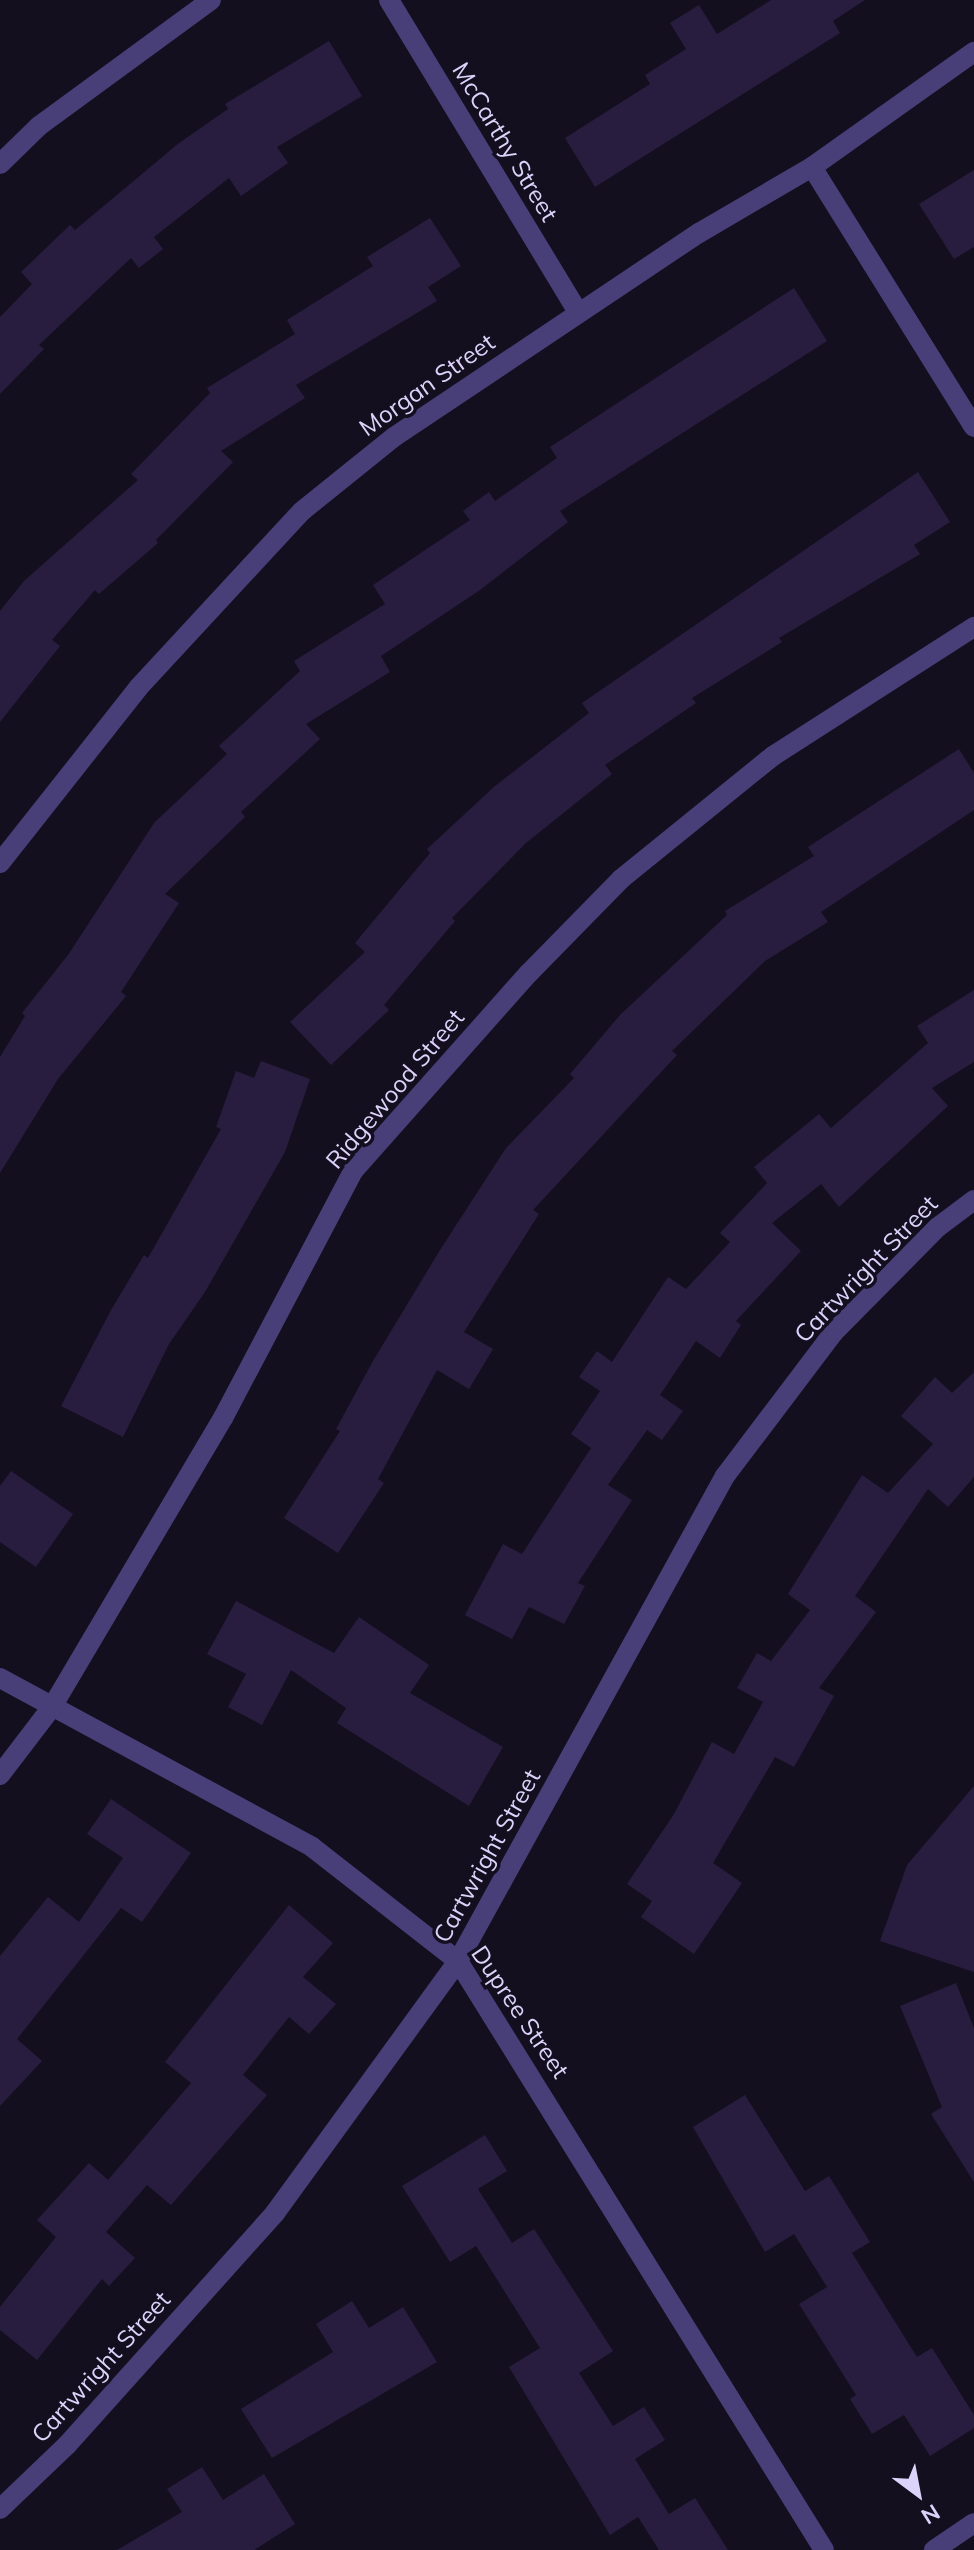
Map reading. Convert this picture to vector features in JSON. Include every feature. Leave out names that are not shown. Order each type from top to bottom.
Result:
[{"type":"street","points":[[0,164],[39,126],[211,0]]},
{"type":"street","name":"McCarthy Street","points":[[389,0],[578,312]]},
{"type":"street","name":"Morgan Street","points":[[0,863],[138,688],[302,511],[394,437],[578,312],[812,167],[974,52]]},
{"type":"street","points":[[812,167],[974,427]]},
{"type":"street","name":"Ridgewood Street","points":[[0,1775],[52,1707],[223,1418],[353,1171],[529,973],[621,879],[773,756],[974,627]]},
{"type":"street","name":"Cartwright Street","points":[[0,2509],[67,2445],[275,2213],[458,1961],[725,1476],[833,1333],[938,1227],[974,1200]]},
{"type":"street","name":"Dupree Street","points":[[0,1678],[312,1847],[458,1961],[824,2550]]},
{"type":"street","points":[[934,2550],[974,2523]]},
{"type":"building","points":[[771,0],[865,0],[833,21],[840,33],[595,187],[565,138],[650,84],[645,75],[686,49],[670,23],[699,5],[717,34]]},
{"type":"building","points":[[329,41],[362,96],[277,147],[288,163],[241,196],[229,178],[154,237],[163,249],[139,268],[131,258],[39,345],[44,349],[0,394],[0,317],[32,284],[21,272],[70,225],[75,230],[179,143],[228,109],[225,104]]},
{"type":"building","points":[[974,170],[974,247],[954,259],[919,204]]},
{"type":"building","points":[[430,218],[461,266],[428,287],[437,301],[296,385],[305,398],[221,451],[233,462],[156,540],[158,543],[99,594],[95,590],[52,640],[60,646],[0,722],[0,611],[24,581],[138,480],[131,474],[210,393],[207,388],[295,334],[287,320],[373,266],[367,257]]},
{"type":"building","points":[[794,288],[827,341],[560,511],[568,522],[480,590],[381,656],[390,672],[306,724],[320,739],[241,812],[245,817],[165,894],[179,903],[121,992],[126,996],[58,1079],[0,1173],[0,1057],[25,1016],[22,1013],[68,955],[154,823],[227,754],[219,746],[300,671],[294,661],[385,604],[373,585],[470,520],[463,511],[489,492],[495,501],[557,458],[550,447]]},
{"type":"building","points":[[918,472],[950,522],[914,545],[920,554],[779,638],[782,642],[692,698],[696,703],[605,765],[612,774],[526,843],[452,918],[455,921],[384,1005],[389,1010],[331,1065],[290,1022],[365,952],[355,943],[430,853],[427,849],[495,786],[589,713],[582,703]]},
{"type":"building","points":[[959,749],[974,773],[974,810],[821,912],[828,922],[765,961],[672,1051],[677,1055],[533,1210],[539,1214],[464,1332],[493,1349],[469,1389],[437,1370],[378,1479],[384,1483],[338,1553],[284,1518],[340,1431],[336,1429],[373,1361],[506,1148],[574,1078],[570,1074],[620,1015],[727,915],[725,911],[814,856],[808,847]]},
{"type":"building","points":[[974,990],[974,1062],[932,1088],[948,1106],[839,1207],[821,1184],[772,1223],[801,1251],[736,1321],[741,1325],[720,1358],[696,1341],[660,1395],[683,1411],[662,1440],[647,1430],[608,1485],[632,1500],[578,1583],[585,1586],[564,1624],[529,1607],[512,1639],[465,1615],[503,1544],[522,1554],[591,1448],[571,1434],[600,1391],[579,1377],[597,1351],[612,1362],[668,1277],[686,1289],[730,1242],[720,1233],[767,1183],[754,1167],[819,1114],[831,1128],[928,1043],[917,1026]]},
{"type":"building","points":[[261,1061],[310,1079],[285,1152],[205,1292],[169,1344],[123,1437],[61,1406],[111,1310],[144,1255],[148,1258],[221,1129],[216,1127],[236,1071],[254,1078]]},
{"type":"building","points":[[974,1372],[974,1477],[948,1507],[928,1489],[855,1596],[876,1612],[819,1688],[834,1696],[794,1767],[775,1757],[713,1863],[742,1883],[694,1954],[641,1917],[652,1901],[627,1884],[674,1814],[712,1742],[734,1754],[763,1702],[737,1688],[757,1653],[771,1661],[810,1610],[788,1594],[862,1475],[888,1493],[933,1444],[901,1416],[935,1377],[952,1393]]},
{"type":"building","points":[[11,1471],[73,1514],[36,1567],[0,1542],[0,1486]]},
{"type":"building","points":[[236,1601],[334,1653],[359,1617],[429,1665],[410,1693],[503,1747],[469,1806],[337,1723],[346,1708],[291,1670],[262,1725],[228,1707],[246,1674],[207,1654]]},
{"type":"building","points":[[974,1786],[974,1972],[880,1941],[907,1865]]},
{"type":"building","points":[[111,1799],[191,1853],[142,1922],[121,1908],[17,2039],[42,2061],[0,2106],[0,1956],[48,1897],[79,1922],[123,1858],[87,1834]]},
{"type":"building","points":[[289,1905],[333,1943],[303,1977],[336,2004],[309,2034],[289,2017],[243,2075],[267,2095],[171,2205],[147,2185],[106,2232],[135,2258],[109,2286],[102,2279],[37,2360],[0,2330],[0,2307],[56,2237],[37,2220],[89,2163],[108,2180],[191,2083],[165,2062]]},
{"type":"building","points":[[956,1983],[974,2028],[974,2182],[931,2114],[942,2107],[900,2006]]},
{"type":"building","points":[[745,2095],[805,2191],[829,2176],[870,2242],[852,2253],[917,2357],[932,2348],[974,2415],[974,2428],[930,2456],[904,2415],[872,2434],[850,2399],[856,2395],[799,2304],[827,2287],[794,2234],[765,2252],[693,2127]]},
{"type":"building","points":[[485,2135],[507,2171],[478,2189],[512,2243],[534,2229],[613,2351],[579,2373],[613,2426],[644,2407],[665,2440],[635,2459],[669,2514],[695,2498],[728,2550],[659,2550],[638,2517],[610,2535],[509,2367],[540,2348],[476,2246],[450,2262],[402,2186]]},
{"type":"building","points":[[352,2301],[369,2328],[403,2307],[437,2362],[272,2458],[241,2409],[333,2352],[316,2324]]},
{"type":"building","points":[[202,2467],[223,2500],[264,2474],[295,2524],[254,2550],[117,2550],[182,2512],[167,2489]]}]
